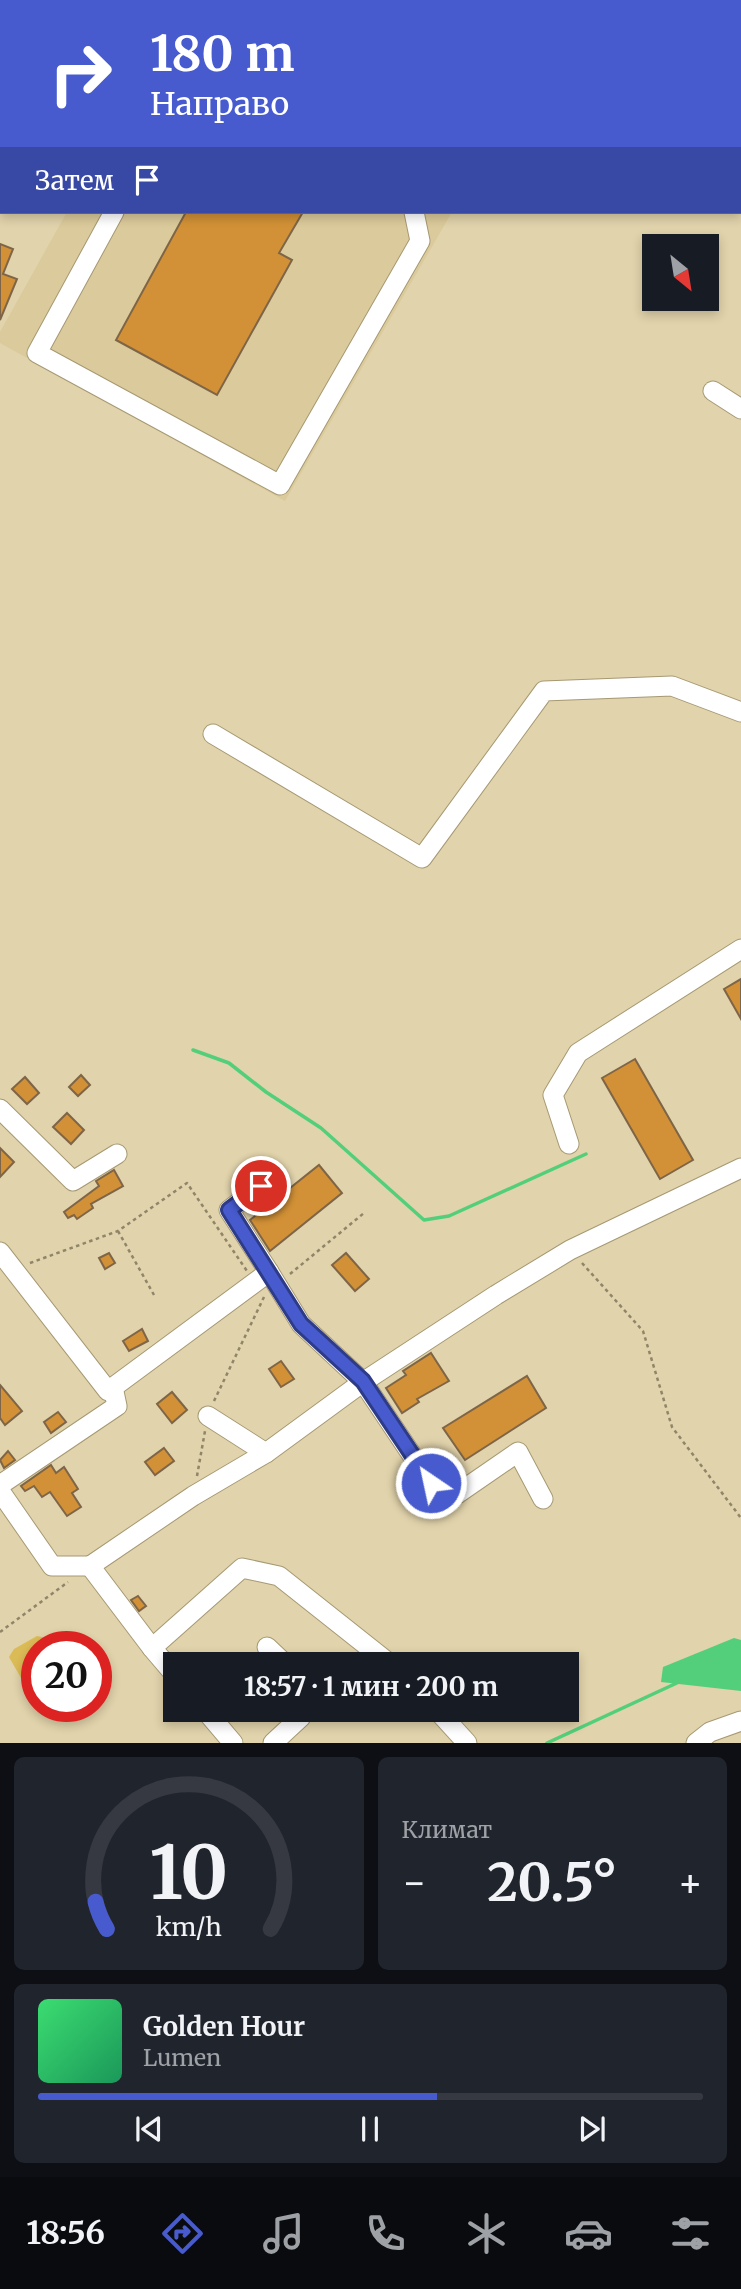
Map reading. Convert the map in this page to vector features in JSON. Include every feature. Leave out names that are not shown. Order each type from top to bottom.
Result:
[{"type":"street","points":[[113,214],[37,353],[280,485],[420,241],[414,214]]},
{"type":"street","points":[[713,391],[741,409]]},
{"type":"street","points":[[213,734],[422,858],[544,691],[672,686],[741,712]]},
{"type":"street","points":[[569,1144],[552,1095],[578,1053],[741,949]]},
{"type":"street","points":[[0,1109],[73,1181],[117,1154]]},
{"type":"street","points":[[113,1387],[117,1406],[2,1496],[52,1566],[90,1566],[193,1496],[266,1452],[363,1381],[570,1250],[738,1173]]},
{"type":"street","points":[[276,1174],[229,1210],[267,1280],[301,1324],[363,1381],[444,1503],[517,1452],[542,1499]]},
{"type":"street","points":[[0,1252],[108,1391],[267,1280]]},
{"type":"street","points":[[208,1416],[266,1452]]},
{"type":"street","points":[[90,1566],[163,1661]]},
{"type":"street","points":[[152,1648],[242,1568],[279,1576],[375,1652]]},
{"type":"street","points":[[267,1647],[272,1652]]},
{"type":"street","points":[[696,1743],[710,1732],[741,1721]]},
{"type":"street","points":[[215,1722],[233,1743]]},
{"type":"street","points":[[273,1743],[296,1722]]},
{"type":"street","points":[[448,1722],[467,1743]]},
{"type":"path","points":[[14,1269],[118,1231],[187,1183],[267,1280]]},
{"type":"path","points":[[193,1496],[208,1416],[261,1300],[267,1280],[364,1213]]},
{"type":"path","points":[[118,1231],[154,1295]]},
{"type":"path","points":[[570,1250],[643,1331],[672,1427],[741,1518]]},
{"type":"path","points":[[0,1632],[68,1582]]},
{"type":"shaded area","points":[[66,214],[451,214],[285,501],[0,343],[0,332]]},
{"type":"shaded area","points":[[734,1638],[741,1640],[741,1691],[661,1682],[663,1667]]},
{"type":"shaded area","points":[[21,1645],[21,1678],[9,1657],[14,1649]]},
{"type":"building","points":[[185,214],[302,214],[279,253],[292,260],[217,395],[116,340]]},
{"type":"building","points":[[0,244],[13,249],[3,274],[17,279],[0,320]]},
{"type":"building","points":[[741,979],[741,1019],[724,989]]},
{"type":"building","points":[[635,1059],[693,1160],[660,1179],[602,1078]]},
{"type":"building","points":[[81,1075],[90,1085],[78,1096],[69,1087]]},
{"type":"building","points":[[25,1077],[39,1093],[27,1104],[12,1089]]},
{"type":"building","points":[[67,1113],[84,1130],[71,1144],[53,1127]]},
{"type":"building","points":[[0,1148],[14,1162],[0,1177]]},
{"type":"building","points":[[319,1165],[342,1193],[270,1251],[250,1220]]},
{"type":"building","points":[[114,1170],[123,1186],[91,1204],[93,1208],[77,1219],[74,1215],[68,1218],[64,1212],[99,1186],[96,1181]]},
{"type":"building","points":[[109,1253],[115,1263],[105,1269],[99,1258]]},
{"type":"building","points":[[346,1253],[369,1279],[355,1291],[332,1265]]},
{"type":"building","points":[[142,1329],[148,1341],[129,1351],[123,1341]]},
{"type":"building","points":[[431,1353],[449,1381],[417,1399],[419,1402],[402,1413],[386,1388],[406,1375],[403,1371]]},
{"type":"building","points":[[281,1361],[294,1379],[281,1387],[269,1369]]},
{"type":"building","points":[[527,1376],[546,1408],[465,1460],[443,1428]]},
{"type":"building","points":[[0,1385],[22,1411],[5,1425],[0,1418]]},
{"type":"building","points":[[172,1392],[187,1410],[172,1423],[157,1404]]},
{"type":"building","points":[[58,1412],[66,1422],[51,1433],[44,1422]]},
{"type":"building","points":[[164,1448],[174,1461],[155,1475],[145,1462]]},
{"type":"building","points":[[8,1451],[15,1460],[4,1468],[0,1460]]},
{"type":"building","points":[[51,1465],[56,1473],[64,1467],[78,1489],[72,1493],[81,1507],[67,1516],[50,1492],[42,1497],[34,1486],[25,1491],[21,1486]]},
{"type":"building","points":[[138,1596],[146,1606],[139,1611],[131,1600]]},
{"type":"waterway","points":[[193,1050],[229,1063],[266,1092],[321,1128],[424,1220],[449,1216],[586,1154]]},
{"type":"waterway","points":[[547,1743],[679,1682]]},
{"type":"route","points":[[261,1186],[229,1210],[301,1324],[363,1381],[431,1483]]}]
